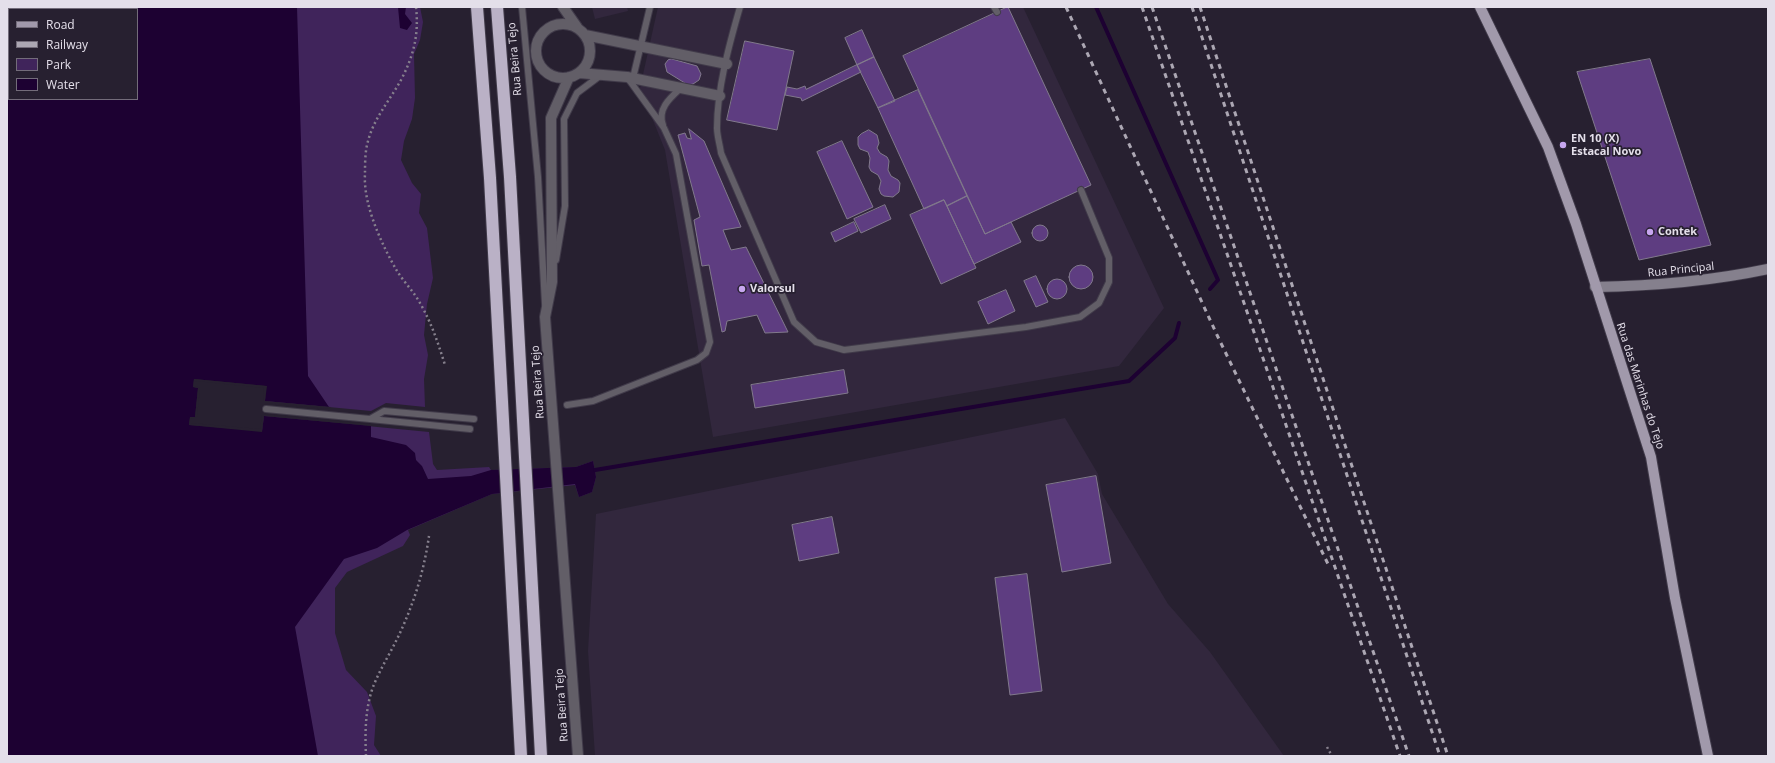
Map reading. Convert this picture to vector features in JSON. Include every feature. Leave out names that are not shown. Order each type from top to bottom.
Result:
[{"type":"highway","points":[[477,7],[490,178],[521,756]]},
{"type":"highway","points":[[497,7],[510,177],[541,756]]},
{"type":"main road","name":"Rua das Marinhas do Tejo","points":[[1480,7],[1548,147],[1576,224],[1595,287],[1651,457],[1675,598],[1708,756]]},
{"type":"street","points":[[563,7],[589,42],[589,59],[579,73]]},
{"type":"street","points":[[577,27],[569,24],[551,26],[542,35],[536,47],[538,60],[544,71],[556,77],[569,77],[579,73],[630,77],[720,96]]},
{"type":"street","points":[[585,35],[727,64]]},
{"type":"street","points":[[545,317],[552,282],[551,118],[569,77]]},
{"type":"street","name":"Rua Principal","points":[[1595,287],[1656,285],[1732,277],[1768,269]]},
{"type":"street","name":"Rua Beira Tejo","points":[[545,317],[578,756]]},
{"type":"lane","name":"Rua Beira Tejo","points":[[522,7],[538,176],[545,317]]},
{"type":"lane","points":[[650,7],[630,77],[664,128]]},
{"type":"lane","points":[[740,7],[720,96],[717,130],[721,153],[794,322],[816,342],[844,350],[1002,330],[1080,317],[1099,303],[1109,282],[1109,258],[1081,190]]},
{"type":"lane","points":[[552,282],[565,206],[564,119],[577,93],[601,74]]},
{"type":"lane","points":[[567,405],[592,401],[631,386],[702,357],[708,349],[710,342],[676,154],[661,120],[661,112],[664,105],[681,88]]},
{"type":"lane","points":[[266,409],[470,429]]},
{"type":"lane","points":[[370,419],[384,411],[474,419]]},
{"type":"path","points":[[416,7],[418,26],[411,57],[401,80],[376,119],[368,142],[365,176],[370,211],[380,239],[398,272],[419,302],[435,332],[445,365]]},
{"type":"path","points":[[366,756],[367,712],[373,686],[399,634],[416,592],[425,566],[429,536]]},
{"type":"path","points":[[1327,747],[1332,756]]},
{"type":"shaded area","points":[[592,7],[627,7],[628,11],[595,19]]},
{"type":"shaded area","points":[[658,7],[1023,7],[1164,308],[1119,366],[713,437],[665,150],[640,88]]},
{"type":"shaded area","points":[[1065,418],[1098,474],[1102,494],[1168,604],[1210,652],[1284,756],[595,756],[588,651],[596,514]]},
{"type":"green space","points":[[221,7],[420,7],[423,22],[420,40],[414,54],[415,98],[412,119],[404,141],[401,160],[412,183],[421,194],[419,213],[427,228],[433,278],[427,304],[424,335],[428,355],[424,379],[425,407],[386,403],[371,411],[265,401],[267,387]]},
{"type":"green space","points":[[264,416],[429,432],[433,464],[437,470],[489,467],[491,470],[576,467],[593,461],[596,477],[592,492],[579,497],[575,485],[492,494],[408,530],[410,535],[403,546],[347,572],[335,588],[335,633],[346,670],[367,692],[376,716],[374,745],[381,756],[240,756],[249,430],[262,431]]},
{"type":"water","points":[[7,7],[297,7],[308,376],[329,407],[265,401],[266,386],[194,379],[193,387],[198,388],[195,417],[190,417],[189,425],[262,431],[264,416],[371,426],[371,437],[406,445],[415,453],[416,460],[422,466],[428,479],[471,476],[491,470],[576,467],[593,461],[596,477],[592,492],[579,497],[575,484],[492,494],[407,530],[377,548],[344,559],[295,627],[318,756],[7,756]]},
{"type":"water","points":[[398,7],[406,7],[405,14],[412,23],[407,30],[400,28]]},
{"type":"pier","points":[[194,379],[267,386],[265,401],[331,407],[328,409],[265,403],[263,401],[264,388],[195,381],[195,386],[200,388],[197,417],[191,419],[191,423],[260,429],[262,415],[264,414],[371,424],[373,426],[264,416],[262,432],[189,425],[190,417],[195,417],[198,388],[193,387]]},
{"type":"building","points":[[1008,7],[1091,185],[985,234],[903,56]]},
{"type":"building","points":[[862,30],[874,57],[857,65],[845,38]]},
{"type":"building","points":[[745,41],[794,51],[777,130],[727,120]]},
{"type":"building","points":[[874,57],[895,101],[878,108],[857,65]]},
{"type":"building","points":[[672,59],[697,66],[701,74],[699,80],[688,85],[667,72],[665,64],[668,60]]},
{"type":"building","points":[[1650,59],[1711,245],[1639,260],[1577,72]]},
{"type":"building","points":[[857,65],[861,72],[802,101],[801,98],[785,95],[787,87],[797,89],[805,86],[806,89]]},
{"type":"building","points":[[918,90],[967,196],[947,206],[944,200],[924,209],[878,108]]},
{"type":"building","points":[[689,129],[704,141],[741,227],[723,230],[731,250],[746,247],[788,332],[765,333],[757,315],[727,321],[725,331],[722,332],[709,265],[702,266],[694,220],[700,217],[678,135],[685,133],[687,138],[691,139]]},
{"type":"building","points":[[869,130],[877,135],[879,143],[877,148],[880,153],[887,157],[889,161],[888,170],[891,176],[900,183],[899,192],[893,197],[884,196],[881,194],[879,189],[881,181],[878,175],[871,171],[869,167],[870,158],[868,152],[860,149],[858,145],[858,137]]},
{"type":"building","points":[[842,141],[873,207],[847,219],[817,152]]},
{"type":"building","points":[[967,196],[985,234],[1011,222],[1021,242],[974,264],[947,206]]},
{"type":"building","points":[[944,200],[976,268],[941,284],[910,215]]},
{"type":"building","points":[[885,205],[891,219],[861,233],[854,219]]},
{"type":"building","points":[[854,222],[858,231],[835,242],[831,233]]},
{"type":"building","points":[[1040,225],[1047,230],[1048,233],[1043,240],[1040,241],[1033,236],[1032,233],[1037,226]]},
{"type":"building","points":[[1081,265],[1090,268],[1093,277],[1090,286],[1081,289],[1072,286],[1069,277],[1072,268]]},
{"type":"building","points":[[1036,276],[1048,302],[1036,307],[1024,281]]},
{"type":"building","points":[[1057,279],[1064,282],[1067,289],[1064,296],[1057,299],[1050,296],[1047,289],[1050,282]]},
{"type":"building","points":[[1006,290],[1015,311],[988,324],[978,302]]},
{"type":"building","points":[[844,370],[848,393],[755,408],[751,385]]},
{"type":"building","points":[[1096,476],[1111,563],[1062,572],[1046,485]]},
{"type":"building","points":[[832,517],[839,553],[799,561],[792,525]]},
{"type":"building","points":[[1027,574],[1042,691],[1010,695],[995,578]]},
{"type":"waterway","points":[[1096,7],[1218,280],[1210,289]]},
{"type":"waterway","points":[[595,470],[1129,381],[1175,338],[1179,323]]},
{"type":"railway","points":[[1066,7],[1217,335],[1328,564]]},
{"type":"railway","points":[[1142,7],[1400,756]]},
{"type":"railway","points":[[1152,7],[1409,756]]},
{"type":"railway","points":[[1192,7],[1440,756]]},
{"type":"railway","points":[[1200,7],[1448,756]]},
{"type":"place","name":"EN 10 (X) Estacal Novo","points":[[1563,145]]},
{"type":"place","name":"Contek","points":[[1650,232]]},
{"type":"place","name":"Valorsul","points":[[742,289]]}]
